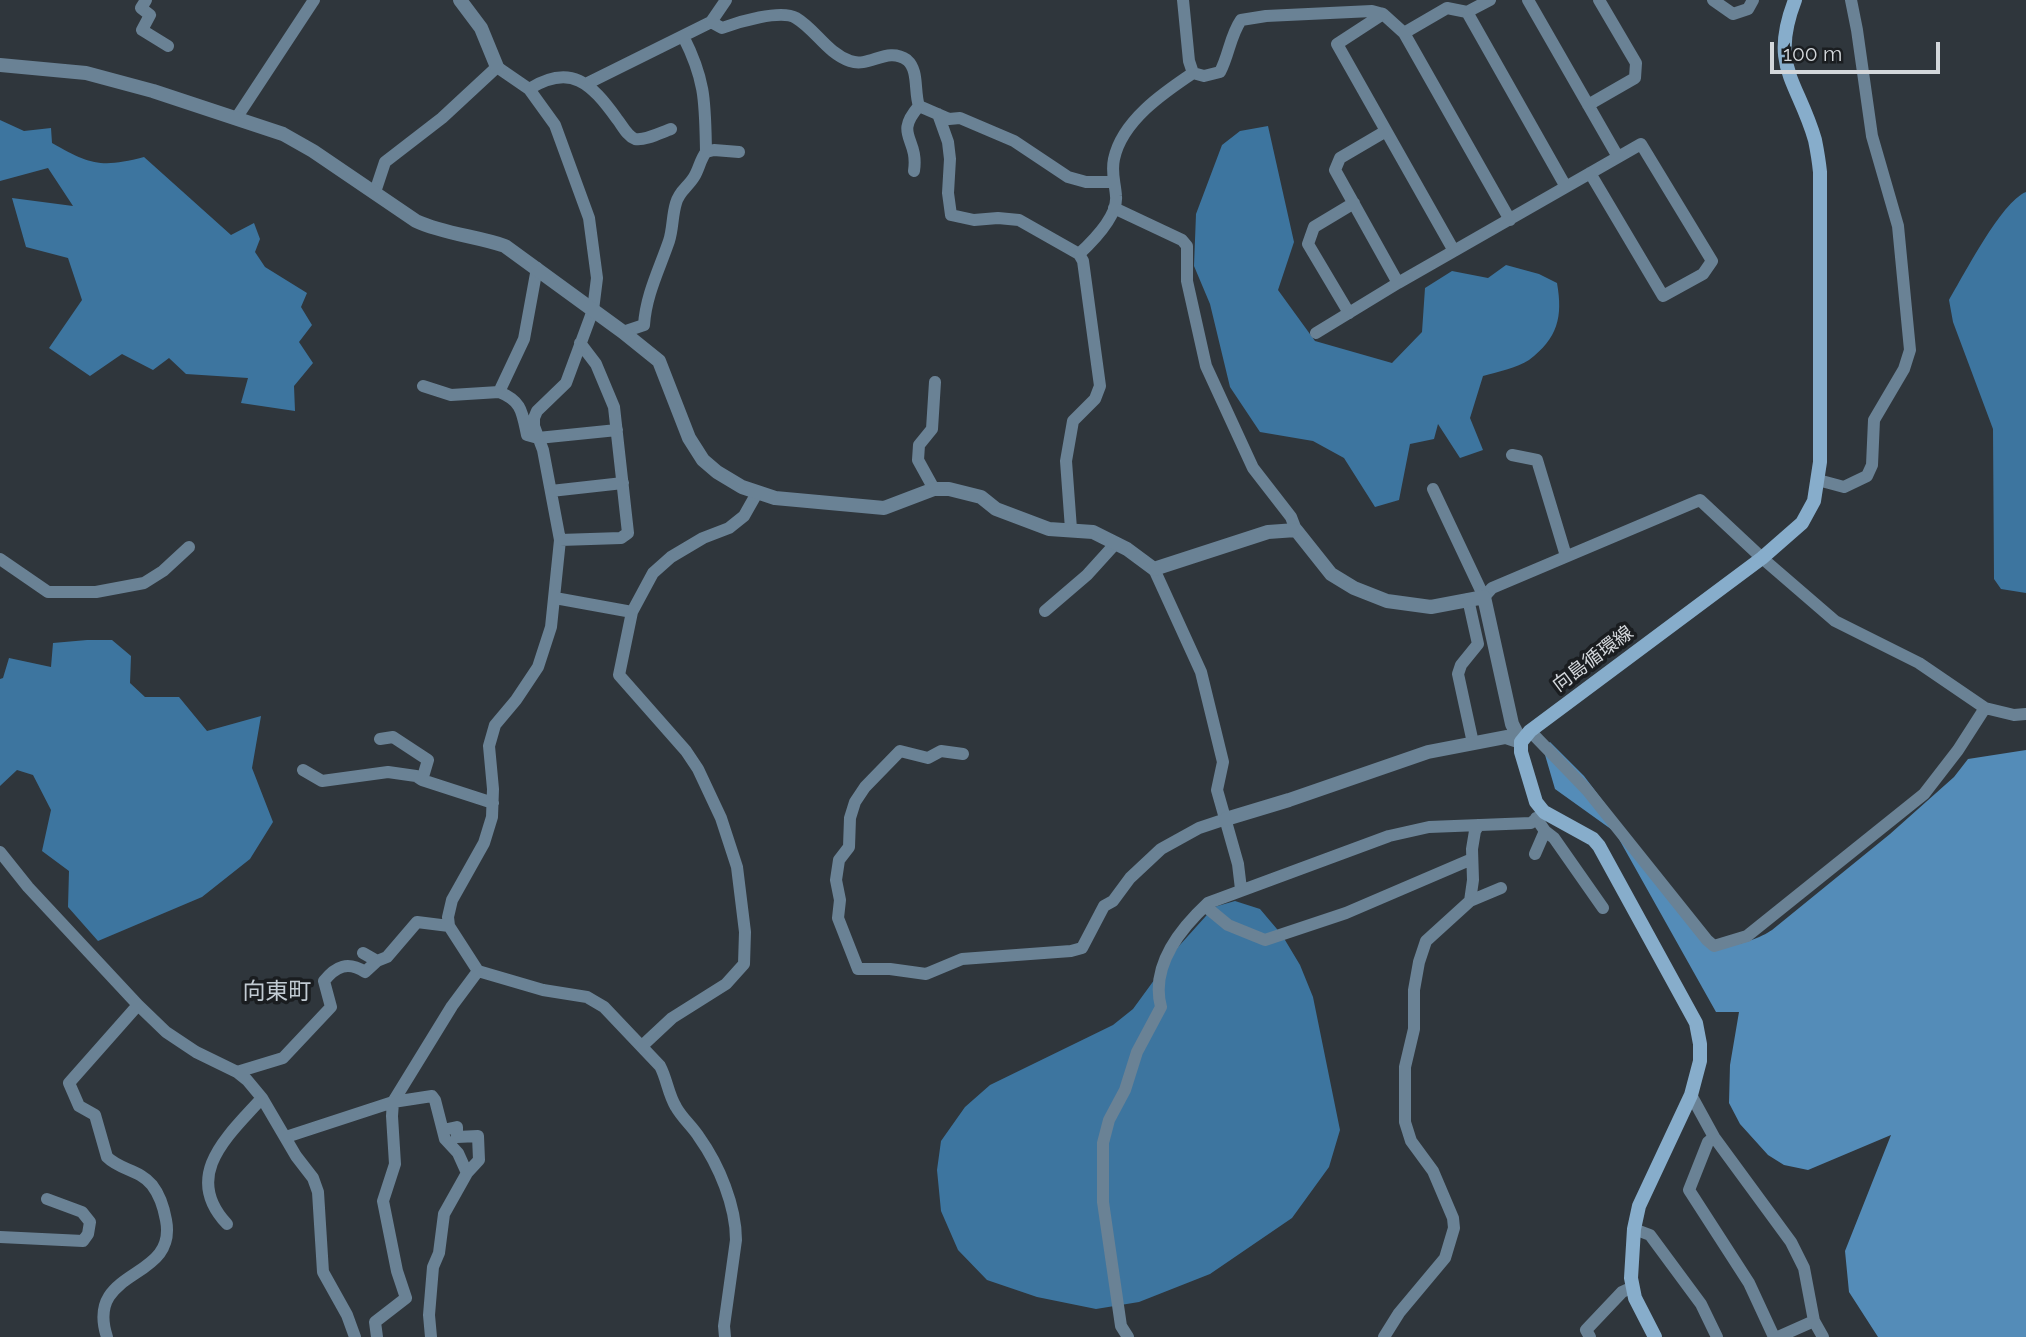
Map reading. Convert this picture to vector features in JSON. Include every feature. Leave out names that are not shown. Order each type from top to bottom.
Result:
[{"type":"main road","name":"向島循環線","points":[[1525,736],[1762,558],[1802,523],[1814,501],[1818,480],[1821,383],[1820,172],[1814,139],[1788,77],[1784,57],[1784,40],[1795,0]]},
{"type":"main road","points":[[1525,736],[1521,752],[1540,815],[1593,839],[1599,846],[1696,1023],[1700,1061],[1691,1095],[1639,1206],[1634,1229],[1631,1278],[1635,1298],[1655,1337]]},
{"type":"street","points":[[146,0],[141,8],[150,15],[142,30],[168,46]]},
{"type":"street","points":[[237,117],[314,0]]},
{"type":"street","points":[[460,0],[481,28],[497,66],[529,89],[555,125],[589,218],[597,278],[593,310],[566,383],[537,411],[534,426],[543,450],[560,540],[551,627],[538,667],[495,725],[489,746],[492,817],[484,843],[452,900],[449,926],[478,971],[543,990],[587,997],[604,1007],[660,1066],[667,1077],[674,1104],[699,1136],[711,1157],[727,1193],[736,1226],[725,1337]]},
{"type":"street","points":[[586,84],[711,22],[726,0]]},
{"type":"street","points":[[1183,0],[1189,61],[1193,73]]},
{"type":"street","points":[[1404,33],[1447,8],[1466,12],[1490,0]]},
{"type":"street","points":[[1528,0],[1618,157]]},
{"type":"street","points":[[1588,105],[1635,78],[1636,63],[1599,0]]},
{"type":"street","points":[[1713,0],[1733,14],[1748,9],[1753,0]]},
{"type":"street","points":[[1818,480],[1844,487],[1867,476],[1872,465],[1874,420],[1904,369],[1910,350],[1898,226],[1872,136],[1851,0]]},
{"type":"street","points":[[1193,73],[1204,76],[1220,72],[1227,59],[1232,33],[1241,20],[1266,16],[1372,11],[1383,14],[1404,33],[1510,220]]},
{"type":"street","points":[[1466,12],[1566,187]]},
{"type":"street","points":[[1383,14],[1337,44],[1454,251]]},
{"type":"street","points":[[711,22],[722,28],[742,21],[781,15],[794,16],[835,54],[854,62],[891,54],[907,60],[914,69],[915,95],[919,106],[949,119],[960,118],[1014,141],[1068,177],[1086,182],[1113,182]]},
{"type":"street","points":[[623,332],[644,325],[648,300],[669,239],[679,193],[695,176],[700,160],[706,152],[705,92],[694,58],[683,36]]},
{"type":"street","points":[[0,65],[86,73],[237,117],[283,134],[416,221],[435,229],[483,238],[505,246],[659,361],[689,438],[703,460],[718,472],[757,493],[775,498],[884,508],[934,489],[949,489],[981,497],[996,509],[1049,529],[1094,532],[1128,549],[1154,569],[1201,672],[1223,762],[1217,790],[1238,864],[1241,889]]},
{"type":"street","points":[[375,192],[385,162],[442,118],[497,66]]},
{"type":"street","points":[[1079,254],[1100,234],[1114,208],[1117,198],[1113,182],[1114,156],[1125,134],[1144,111],[1193,73]]},
{"type":"street","points":[[529,89],[562,75],[573,76],[586,84],[612,111],[631,137],[639,140],[671,129]]},
{"type":"street","points":[[914,171],[916,156],[905,128],[908,118],[919,106]]},
{"type":"street","points":[[938,114],[948,142],[951,215],[974,220],[1019,220],[1079,254],[1085,274],[1100,386],[1095,399],[1073,421],[1066,461],[1071,529]]},
{"type":"street","points":[[1386,131],[1340,158],[1335,170],[1398,282]]},
{"type":"street","points":[[1316,333],[1398,282],[1641,144],[1712,261],[1703,274],[1663,296],[1590,173]]},
{"type":"street","points":[[706,152],[739,152]]},
{"type":"street","points":[[1349,313],[1308,244],[1314,227],[1354,203]]},
{"type":"street","points":[[1114,208],[1182,240],[1187,246],[1187,281],[1206,366],[1253,468],[1292,517],[1296,530],[1331,575],[1353,588],[1387,601],[1431,607],[1484,597],[1492,588],[1700,500],[1835,621],[1919,663],[1985,709],[2014,715],[2026,714]]},
{"type":"street","points":[[499,392],[524,339],[537,268]]},
{"type":"street","points":[[560,540],[621,538],[628,533],[614,407],[596,364],[580,343]]},
{"type":"street","points":[[934,489],[918,460],[919,445],[932,429],[935,382]]},
{"type":"street","points":[[422,386],[451,395],[499,392],[514,398],[520,407],[527,435],[538,438],[617,430]]},
{"type":"street","points":[[1511,455],[1537,460],[1566,556]]},
{"type":"street","points":[[551,491],[623,483]]},
{"type":"street","points":[[1433,489],[1484,597],[1512,724],[1587,790],[1714,946],[1747,936],[1924,794],[1985,709]]},
{"type":"street","points":[[642,1046],[672,1018],[726,984],[744,964],[746,932],[737,867],[721,818],[698,769],[686,751],[619,675],[632,612],[653,573],[671,557],[703,538],[729,528],[744,516],[757,493]]},
{"type":"street","points":[[1154,569],[1268,532],[1296,530]]},
{"type":"street","points":[[1045,611],[1087,575],[1116,543]]},
{"type":"street","points":[[0,559],[48,592],[96,592],[144,583],[163,571],[189,547]]},
{"type":"street","points":[[555,598],[632,612]]},
{"type":"street","points":[[1468,599],[1478,644],[1461,665],[1458,674],[1473,743]]},
{"type":"street","points":[[963,754],[941,751],[928,758],[900,751],[865,787],[855,802],[850,818],[849,847],[839,860],[836,880],[840,900],[838,918],[858,969],[890,969],[926,974],[962,959],[1082,948],[1104,906],[1113,901],[1130,878],[1161,849],[1199,828],[1428,752],[1506,737],[1525,736]]},
{"type":"street","points":[[380,740],[393,737],[428,760],[422,780]]},
{"type":"street","points":[[303,770],[322,781],[388,772],[416,776],[492,803]]},
{"type":"street","points":[[1128,1337],[1121,1326],[1103,1202],[1103,1143],[1109,1120],[1125,1090],[1137,1052],[1161,1007],[1160,972],[1166,956],[1191,919],[1205,906],[1241,889],[1389,836],[1429,827],[1531,823],[1540,815],[1545,831],[1554,838],[1603,908]]},
{"type":"street","points":[[1470,901],[1475,831],[1479,825]]},
{"type":"street","points":[[1535,854],[1545,831]]},
{"type":"street","points":[[0,852],[28,887],[166,1032],[196,1052],[237,1072],[262,1098],[296,1156],[313,1178],[318,1192],[323,1272],[347,1315],[355,1337]]},
{"type":"street","points":[[1205,906],[1228,925],[1265,940],[1346,913],[1472,859]]},
{"type":"street","points":[[1384,1337],[1399,1313],[1445,1258],[1454,1228],[1453,1218],[1433,1171],[1411,1141],[1405,1122],[1405,1067],[1414,1029],[1414,990],[1419,962],[1426,941],[1470,901],[1501,888]]},
{"type":"street","points":[[237,1072],[283,1058],[297,1044],[331,1007],[324,981],[332,971],[343,965],[356,966],[365,972],[377,961],[387,957],[417,922],[449,926]]},
{"type":"street","points":[[363,953],[377,961]]},
{"type":"street","points":[[377,1337],[375,1322],[406,1298],[397,1271],[383,1201],[395,1164],[391,1116],[393,1102],[452,1006],[478,971]]},
{"type":"street","points":[[107,1337],[102,1321],[114,1289],[159,1256],[168,1230],[165,1214],[154,1188],[144,1175],[107,1157],[95,1115],[79,1107],[69,1083],[138,1005]]},
{"type":"street","points":[[1691,1095],[1714,1137],[1791,1242],[1804,1268],[1814,1321],[1823,1337]]},
{"type":"street","points":[[286,1136],[393,1102],[432,1096],[445,1139],[458,1153],[467,1174]]},
{"type":"street","points":[[227,1224],[214,1210],[209,1196],[210,1164],[220,1145],[262,1098]]},
{"type":"street","points":[[431,1337],[429,1315],[433,1267],[439,1253],[444,1214],[467,1174],[479,1160],[478,1136],[457,1137],[457,1126],[443,1130]]},
{"type":"street","points":[[1714,1137],[1708,1142],[1689,1190],[1749,1283],[1776,1337],[1814,1321]]},
{"type":"street","points":[[0,1237],[83,1241],[88,1234],[90,1222],[82,1212],[47,1199]]},
{"type":"street","points":[[1634,1229],[1650,1235],[1701,1304],[1717,1337]]},
{"type":"street","points":[[1590,1337],[1586,1330],[1622,1292],[1633,1287]]},
{"type":"shaded area","points":[[0,120],[24,131],[51,128],[52,143],[87,160],[117,163],[144,157],[231,235],[254,223],[260,239],[255,252],[265,267],[307,293],[301,307],[312,325],[299,342],[313,363],[294,386],[295,411],[241,403],[248,378],[186,374],[169,358],[153,370],[122,354],[90,376],[49,348],[82,300],[68,258],[26,247],[12,198],[73,206],[48,168],[0,181]]},
{"type":"shaded area","points":[[1268,126],[1294,242],[1278,290],[1315,341],[1392,363],[1422,332],[1425,288],[1452,271],[1488,278],[1506,265],[1539,274],[1557,283],[1559,306],[1556,326],[1539,352],[1524,363],[1483,376],[1470,418],[1483,450],[1460,458],[1438,424],[1434,439],[1410,444],[1399,500],[1375,507],[1344,458],[1313,441],[1260,432],[1230,387],[1210,304],[1194,266],[1196,214],[1222,145],[1240,131]]},
{"type":"shaded area","points":[[2026,192],[2026,593],[2001,589],[1994,579],[1993,429],[1953,322],[1949,300],[1995,224],[2016,198]]},
{"type":"shaded area","points":[[112,640],[131,656],[130,683],[145,697],[179,697],[207,731],[261,716],[252,768],[273,822],[250,859],[202,897],[98,941],[68,907],[69,871],[42,851],[51,810],[33,775],[17,770],[0,786],[0,679],[3,678],[9,658],[51,667],[53,643]]},
{"type":"shaded area","points":[[1550,742],[1584,776],[1711,944],[1717,946],[1751,940],[1772,930],[1890,834],[1954,777],[1968,759],[2026,750],[2026,1337],[1878,1337],[1849,1292],[1845,1251],[1891,1135],[1808,1170],[1784,1165],[1768,1155],[1740,1124],[1729,1103],[1730,1065],[1739,1012],[1716,1012],[1615,832],[1555,789],[1543,748]]},
{"type":"shaded area","points":[[1235,901],[1260,909],[1282,935],[1300,965],[1313,997],[1340,1130],[1329,1167],[1292,1218],[1210,1274],[1139,1302],[1096,1309],[1037,1297],[987,1280],[958,1250],[941,1211],[937,1170],[941,1141],[965,1107],[990,1085],[1113,1025],[1133,1009],[1179,946],[1214,907]]},
{"type":"district","name":"向東町","points":[[277,992]]}]
